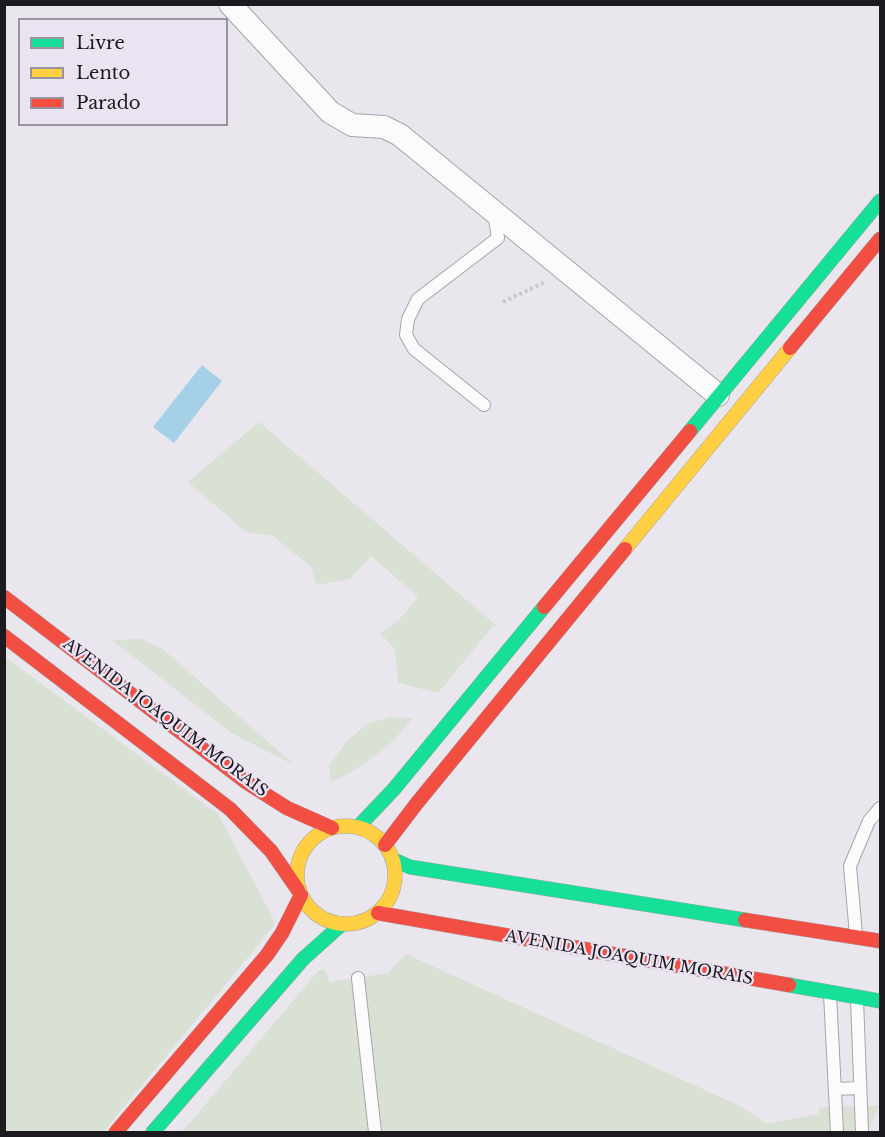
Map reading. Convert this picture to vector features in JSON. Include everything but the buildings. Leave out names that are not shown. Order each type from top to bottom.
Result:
[{"type":"street","points":[[230,4],[330,112],[352,124],[384,127],[400,135],[718,395]]},
{"type":"street","points":[[358,827],[394,789],[880,201]]},
{"type":"street","points":[[385,845],[880,239]]},
{"type":"street","name":"AVENIDA JOAQUIM MORAIS","points":[[4,597],[247,783],[291,810],[332,828]]},
{"type":"street","name":"AVENIDA JOAQUIM MORAIS","points":[[4,636],[230,809],[271,851],[300,892]]},
{"type":"street","points":[[358,827],[372,834],[385,845],[392,859],[395,874],[393,888],[387,902],[378,913],[365,921],[341,925],[321,918],[311,911],[300,892],[296,878],[298,862],[305,847],[317,835],[332,828],[358,827]]},
{"type":"street","points":[[392,859],[410,867],[880,941]]},
{"type":"street","points":[[116,1132],[267,955],[282,933],[300,892]]},
{"type":"street","name":"AVENIDA JOAQUIM MORAIS","points":[[378,913],[880,1001]]},
{"type":"street","points":[[153,1132],[303,959],[341,925]]},
{"type":"lane","points":[[484,405],[414,349],[406,335],[408,319],[418,299],[498,238],[493,212]]},
{"type":"lane","points":[[856,936],[850,866],[869,821],[880,808]]},
{"type":"lane","points":[[358,978],[375,1132]]},
{"type":"lane","points":[[830,992],[837,1132]]},
{"type":"lane","points":[[856,997],[862,1132]]},
{"type":"lane","points":[[835,1089],[860,1088]]},
{"type":"path","points":[[502,302],[549,281],[544,254]]},
{"type":"green space","points":[[259,422],[499,628],[493,626],[438,693],[398,683],[395,649],[380,633],[398,621],[418,597],[371,556],[350,579],[316,585],[311,567],[273,536],[246,532],[188,482]]},
{"type":"green space","points":[[141,639],[163,649],[294,765],[233,734],[112,640]]},
{"type":"green space","points":[[4,656],[218,814],[273,918],[274,926],[103,1132],[5,1132]]},
{"type":"green space","points":[[390,717],[413,718],[376,755],[331,782],[329,764],[349,739],[367,724]]},
{"type":"green space","points":[[406,954],[742,1107],[767,1124],[818,1114],[820,1107],[879,1106],[868,1132],[182,1132],[319,970],[324,969],[330,982],[388,973]]},
{"type":"water","points":[[202,365],[222,381],[174,443],[153,427]]},
{"type":"traffic: fast","points":[[690,431],[880,201]]},
{"type":"traffic: fast","points":[[358,827],[394,789],[544,607]]},
{"type":"traffic: fast","points":[[392,859],[410,867],[745,920]]},
{"type":"traffic: fast","points":[[153,1132],[303,959],[341,925]]},
{"type":"traffic: fast","points":[[789,985],[880,1001]]},
{"type":"traffic: slow","points":[[625,549],[790,348]]},
{"type":"traffic: slow","points":[[346,826],[365,830],[381,840],[391,856],[395,875],[391,894],[381,910],[365,920],[346,924],[327,920],[311,910],[301,894],[297,875],[301,856],[311,840],[327,830],[346,826]]},
{"type":"traffic: jam","points":[[790,348],[880,239]]},
{"type":"traffic: jam","points":[[544,607],[690,431]]},
{"type":"traffic: jam","points":[[385,845],[625,549]]},
{"type":"traffic: jam","points":[[4,597],[246,782],[287,808],[332,828]]},
{"type":"traffic: jam","points":[[4,636],[230,809],[271,851],[298,890]]},
{"type":"traffic: jam","points":[[116,1132],[267,955],[282,933],[301,895]]},
{"type":"traffic: jam","points":[[378,913],[789,985]]},
{"type":"traffic: jam","points":[[745,920],[880,941]]}]
